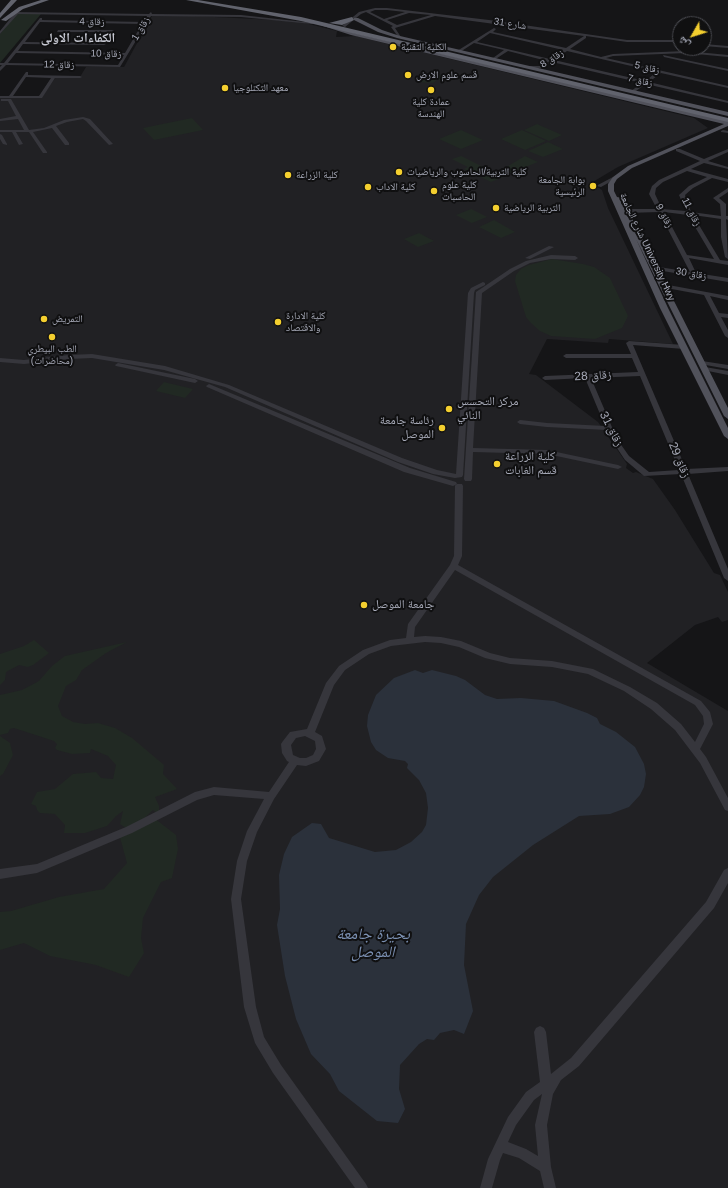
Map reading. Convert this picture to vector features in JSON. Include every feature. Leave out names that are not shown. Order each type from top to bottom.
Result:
[{"type":"highway","points":[[0,15],[14,0]]},
{"type":"highway","points":[[0,25],[22,0]]},
{"type":"highway","points":[[4,20],[25,6],[46,0]]},
{"type":"highway","points":[[189,0],[266,12],[321,23],[540,76],[726,116]]},
{"type":"highway","points":[[204,0],[285,13],[332,26],[346,26],[551,77],[726,116]]},
{"type":"highway","points":[[0,9],[0,15]]},
{"type":"highway","points":[[332,26],[355,18]]},
{"type":"highway","points":[[382,38],[394,44]]},
{"type":"highway","points":[[540,76],[551,77]]},
{"type":"main road","points":[[355,18],[402,39],[494,59],[551,77],[689,115],[710,122],[713,126],[713,131]]},
{"type":"main road","points":[[321,23],[394,44],[551,77],[633,92],[726,116]]},
{"type":"main road","points":[[689,115],[727,128]]},
{"type":"main road","name":"شارع الجامعة University Hwy","points":[[727,128],[713,131],[634,165],[615,178],[611,189],[612,196],[639,256],[728,436]]},
{"type":"main road","name":"شارع الجامعة University Hwy","points":[[727,128],[636,168],[621,179],[618,185],[618,196],[728,416]]},
{"type":"main road","points":[[639,256],[647,256]]},
{"type":"street","points":[[0,70],[2,64],[22,43],[38,22],[43,12],[46,10],[116,10]]},
{"type":"street","name":"شارع 31","points":[[355,18],[376,10]]},
{"type":"street","name":"شارع 31","points":[[346,26],[364,11],[376,10],[483,20],[585,37],[639,44],[672,42]]},
{"type":"street","points":[[0,32],[15,13],[43,12],[151,13],[262,17],[332,26]]},
{"type":"street","points":[[368,12],[396,26]]},
{"type":"street","name":"شارع 31","points":[[400,12],[627,41],[672,42]]},
{"type":"street","points":[[91,22],[97,13]]},
{"type":"street","name":"زقاق 1","points":[[119,66],[151,13]]},
{"type":"street","points":[[384,20],[407,13]]},
{"type":"street","points":[[402,39],[392,28],[433,16]]},
{"type":"street","name":"زقاق 4","points":[[38,22],[145,23]]},
{"type":"street","points":[[50,43],[65,22]]},
{"type":"street","points":[[98,54],[118,22]]},
{"type":"street","points":[[458,51],[503,24]]},
{"type":"street","points":[[58,31],[112,31]]},
{"type":"street","points":[[489,32],[566,50]]},
{"type":"street","points":[[500,39],[505,36]]},
{"type":"street","points":[[531,42],[537,36]]},
{"type":"street","name":"زقاق 8","points":[[516,63],[537,68],[585,37]]},
{"type":"street","points":[[514,42],[519,39]]},
{"type":"street","points":[[473,42],[506,48],[551,60]]},
{"type":"street","points":[[489,46],[494,42]]},
{"type":"street","points":[[22,43],[104,44]]},
{"type":"street","points":[[535,47],[540,44]]},
{"type":"street","points":[[712,45],[728,46]]},
{"type":"street","points":[[712,45],[728,46]]},
{"type":"street","points":[[718,46],[718,55]]},
{"type":"street","points":[[494,59],[506,48]]},
{"type":"street","points":[[524,54],[530,50]]},
{"type":"street","name":"زقاق 5","points":[[566,50],[728,87]]},
{"type":"street","name":"زقاق 10","points":[[14,52],[126,54]]},
{"type":"street","points":[[600,58],[613,55],[686,52],[728,56]]},
{"type":"street","points":[[56,64],[64,53]]},
{"type":"street","points":[[652,53],[728,70]]},
{"type":"street","name":"زقاق 7","points":[[551,60],[728,102]]},
{"type":"street","name":"زقاق 12","points":[[2,64],[119,66]]},
{"type":"street","points":[[10,97],[34,64]]},
{"type":"street","points":[[633,92],[661,71]]},
{"type":"street","points":[[25,76],[80,77]]},
{"type":"street","points":[[0,97],[40,97],[54,76]]},
{"type":"street","points":[[0,100],[9,100],[29,131],[45,152]]},
{"type":"street","points":[[1,132],[6,127],[1,119],[19,116]]},
{"type":"street","points":[[1,132],[45,129],[70,120],[83,118],[88,120],[111,144]]},
{"type":"street","points":[[52,126],[67,144]]},
{"type":"street","points":[[13,131],[21,144]]},
{"type":"street","points":[[1,132],[6,144]]},
{"type":"street","points":[[678,150],[704,161],[728,168]]},
{"type":"street","name":"زقاق 9","points":[[694,274],[652,194],[654,187],[666,178],[728,150]]},
{"type":"street","points":[[722,153],[728,154]]},
{"type":"street","points":[[686,169],[728,181]]},
{"type":"street","name":"زقاق 11","points":[[712,176],[691,187],[682,194],[690,214],[718,261]]},
{"type":"street","points":[[611,189],[599,186],[615,178]]},
{"type":"street","points":[[728,190],[716,198],[723,204],[728,257]]},
{"type":"street","points":[[626,211],[660,210],[725,217]]},
{"type":"street","points":[[410,641],[411,626],[454,566],[458,556],[456,485],[451,480],[457,475],[471,293],[473,289],[506,269],[551,247]]},
{"type":"street","points":[[685,256],[728,263]]},
{"type":"street","points":[[0,366],[18,367],[84,360],[162,370],[223,391],[407,470],[456,485],[466,484],[468,479],[470,450],[479,292],[512,270],[528,262],[551,257],[575,258]]},
{"type":"street","name":"زقاق 30","points":[[653,268],[728,280]]},
{"type":"street","points":[[663,286],[728,298]]},
{"type":"street","points":[[706,294],[727,334]]},
{"type":"street","points":[[716,314],[728,316]]},
{"type":"street","name":"زقاق 29","points":[[684,348],[628,343],[728,578]]},
{"type":"street","points":[[0,360],[24,362],[69,356],[92,356],[162,370],[227,386],[400,460],[428,470],[457,475],[468,479]]},
{"type":"street","points":[[566,356],[634,356]]},
{"type":"street","points":[[703,366],[728,367]]},
{"type":"street","points":[[703,366],[728,373]]},
{"type":"street","name":"زقاق 28","points":[[545,378],[642,374]]},
{"type":"street","name":"زقاق 31","points":[[588,376],[614,439],[627,458],[647,474],[684,472]]},
{"type":"street","points":[[520,422],[609,428]]},
{"type":"street","points":[[470,450],[547,452],[618,467]]},
{"type":"street","points":[[684,472],[728,469]]},
{"type":"street","points":[[454,566],[698,703],[707,715],[709,724],[695,750]]},
{"type":"street","points":[[310,733],[330,683],[342,668],[366,652],[390,643],[441,640],[461,644],[488,656],[510,661],[552,664],[590,672],[627,689],[654,706],[678,727],[703,760],[728,807]]},
{"type":"street","points":[[304,732],[310,733],[319,739],[321,749],[319,754],[316,758],[306,762],[295,761],[287,754],[286,744],[293,735],[304,732]]},
{"type":"street","points":[[295,761],[271,796],[252,831],[242,861],[236,899],[250,1007],[259,1039],[277,1069],[362,1188]]},
{"type":"street","points":[[0,874],[37,868],[138,825],[195,796],[214,792],[271,796]]},
{"type":"street","points":[[486,1188],[494,1159],[512,1121],[530,1096],[575,1062],[710,905],[727,877]]},
{"type":"street","points":[[540,1032],[546,1084]]},
{"type":"street","points":[[550,1188],[545,1167],[541,1125],[548,1092],[557,1076]]},
{"type":"street","points":[[501,1146],[522,1153],[545,1167]]},
{"type":"shaded area","points":[[17,14],[41,14],[0,63],[0,34]]},
{"type":"shaded area","name":"جامعة الموصل","points":[[153,14],[297,21],[337,31],[336,37],[356,36],[396,47],[694,118],[708,128],[618,167],[591,183],[602,190],[608,208],[673,344],[609,339],[608,343],[547,339],[529,374],[536,375],[598,422],[627,464],[626,468],[633,473],[636,472],[653,479],[675,510],[714,573],[720,575],[728,592],[728,620],[722,622],[718,617],[695,625],[647,663],[728,711],[728,1188],[0,1188],[0,98],[41,98],[56,77],[80,77],[86,67],[124,67]]},
{"type":"shaded area","points":[[432,73],[448,77],[448,81],[438,79],[433,83],[418,82]]},
{"type":"shaded area","points":[[192,118],[203,130],[154,140],[143,128]]},
{"type":"shaded area","points":[[537,124],[562,135],[549,141],[524,130]]},
{"type":"shaded area","points":[[461,130],[483,140],[461,149],[439,139]]},
{"type":"shaded area","points":[[522,130],[546,141],[525,150],[501,139]]},
{"type":"shaded area","points":[[548,142],[563,149],[543,157],[528,151]]},
{"type":"shaded area","points":[[461,156],[503,177],[491,182],[464,169],[468,167],[452,159]]},
{"type":"shaded area","points":[[525,156],[538,162],[511,173],[503,169]]},
{"type":"shaded area","points":[[471,209],[487,217],[472,223],[456,215]]},
{"type":"shaded area","points":[[494,220],[515,232],[501,238],[479,227]]},
{"type":"shaded area","points":[[419,233],[434,241],[418,247],[404,239]]},
{"type":"shaded area","points":[[552,259],[594,267],[610,278],[628,316],[622,328],[595,339],[551,336],[540,331],[531,323],[526,317],[515,281],[516,275],[521,269],[529,265]]},
{"type":"shaded area","points":[[164,382],[193,389],[185,398],[156,391]]},
{"type":"shaded area","points":[[34,640],[49,653],[33,665],[28,667],[19,665],[6,672],[5,680],[0,685],[0,654],[24,646]]},
{"type":"shaded area","points":[[127,642],[106,653],[82,670],[76,680],[66,686],[58,706],[62,716],[73,722],[85,724],[98,723],[115,728],[132,738],[164,765],[163,774],[177,789],[155,797],[159,806],[159,815],[153,810],[136,826],[154,818],[176,835],[178,849],[172,878],[161,882],[143,918],[141,938],[144,953],[129,977],[96,965],[50,956],[24,943],[0,950],[0,912],[11,911],[59,897],[104,889],[127,863],[119,834],[129,830],[120,824],[123,811],[107,826],[85,833],[64,833],[65,825],[55,814],[40,813],[36,806],[31,804],[37,792],[55,789],[73,774],[96,772],[101,778],[113,779],[116,765],[108,756],[91,749],[90,753],[72,754],[57,750],[55,748],[57,744],[54,741],[14,728],[10,729],[8,733],[0,735],[0,695],[22,690],[39,681],[52,666],[65,656]]},
{"type":"shaded area","points":[[0,736],[10,743],[13,755],[3,774],[0,776]]},
{"type":"water","name":"بحيرة جامعة الموصل","points":[[415,670],[423,673],[432,670],[456,676],[465,680],[485,695],[497,699],[521,698],[554,701],[587,713],[597,718],[600,724],[616,732],[635,747],[644,764],[646,774],[644,787],[640,795],[629,807],[610,814],[579,816],[533,845],[493,877],[479,895],[466,924],[464,965],[473,1011],[464,1034],[454,1030],[440,1033],[434,1040],[427,1039],[419,1044],[400,1065],[399,1089],[405,1109],[398,1123],[377,1121],[339,1091],[330,1074],[311,1054],[296,1019],[285,976],[277,925],[280,909],[279,875],[284,854],[292,837],[312,823],[321,824],[329,838],[375,852],[396,850],[411,842],[422,832],[426,825],[428,808],[426,793],[419,780],[407,768],[408,764],[405,761],[388,758],[376,750],[371,742],[367,726],[368,715],[376,695],[394,678]]},
{"type":"place","name":"الكلية التقنية","points":[[393,47]]},
{"type":"place","name":"قسم علوم الارض","points":[[408,75]]},
{"type":"place","name":"معهد التكنلوجيا","points":[[225,88]]},
{"type":"place","name":"عمادة كلية الهندسة","points":[[431,90]]},
{"type":"place","name":"كلية التربية/الحاسوب والرياضيات","points":[[399,172]]},
{"type":"place","name":"كلية الزراعة","points":[[288,175]]},
{"type":"place","name":"بوابة الجامعة الرئيسية","points":[[593,186]]},
{"type":"place","name":"كلية الاداب","points":[[368,187]]},
{"type":"place","name":"كلية علوم الحاسبات","points":[[434,191]]},
{"type":"place","name":"التربية الرياضية","points":[[496,208]]},
{"type":"place","name":"التمريض","points":[[44,319]]},
{"type":"place","name":"كلية الادارة والاقتصاد","points":[[278,322]]},
{"type":"place","name":"الطب البيطري (محاضرات)","points":[[52,337]]},
{"type":"place","name":"مركز التحسس النائي","points":[[449,409]]},
{"type":"place","name":"رئاسة جامعة الموصل","points":[[442,428]]},
{"type":"place","name":"كلية الزراعة قسم الغابات","points":[[497,464]]},
{"type":"place","name":"جامعة الموصل","points":[[364,605]]},
{"type":"district","name":"الكفاءات الاولى","points":[[78,38]]}]
